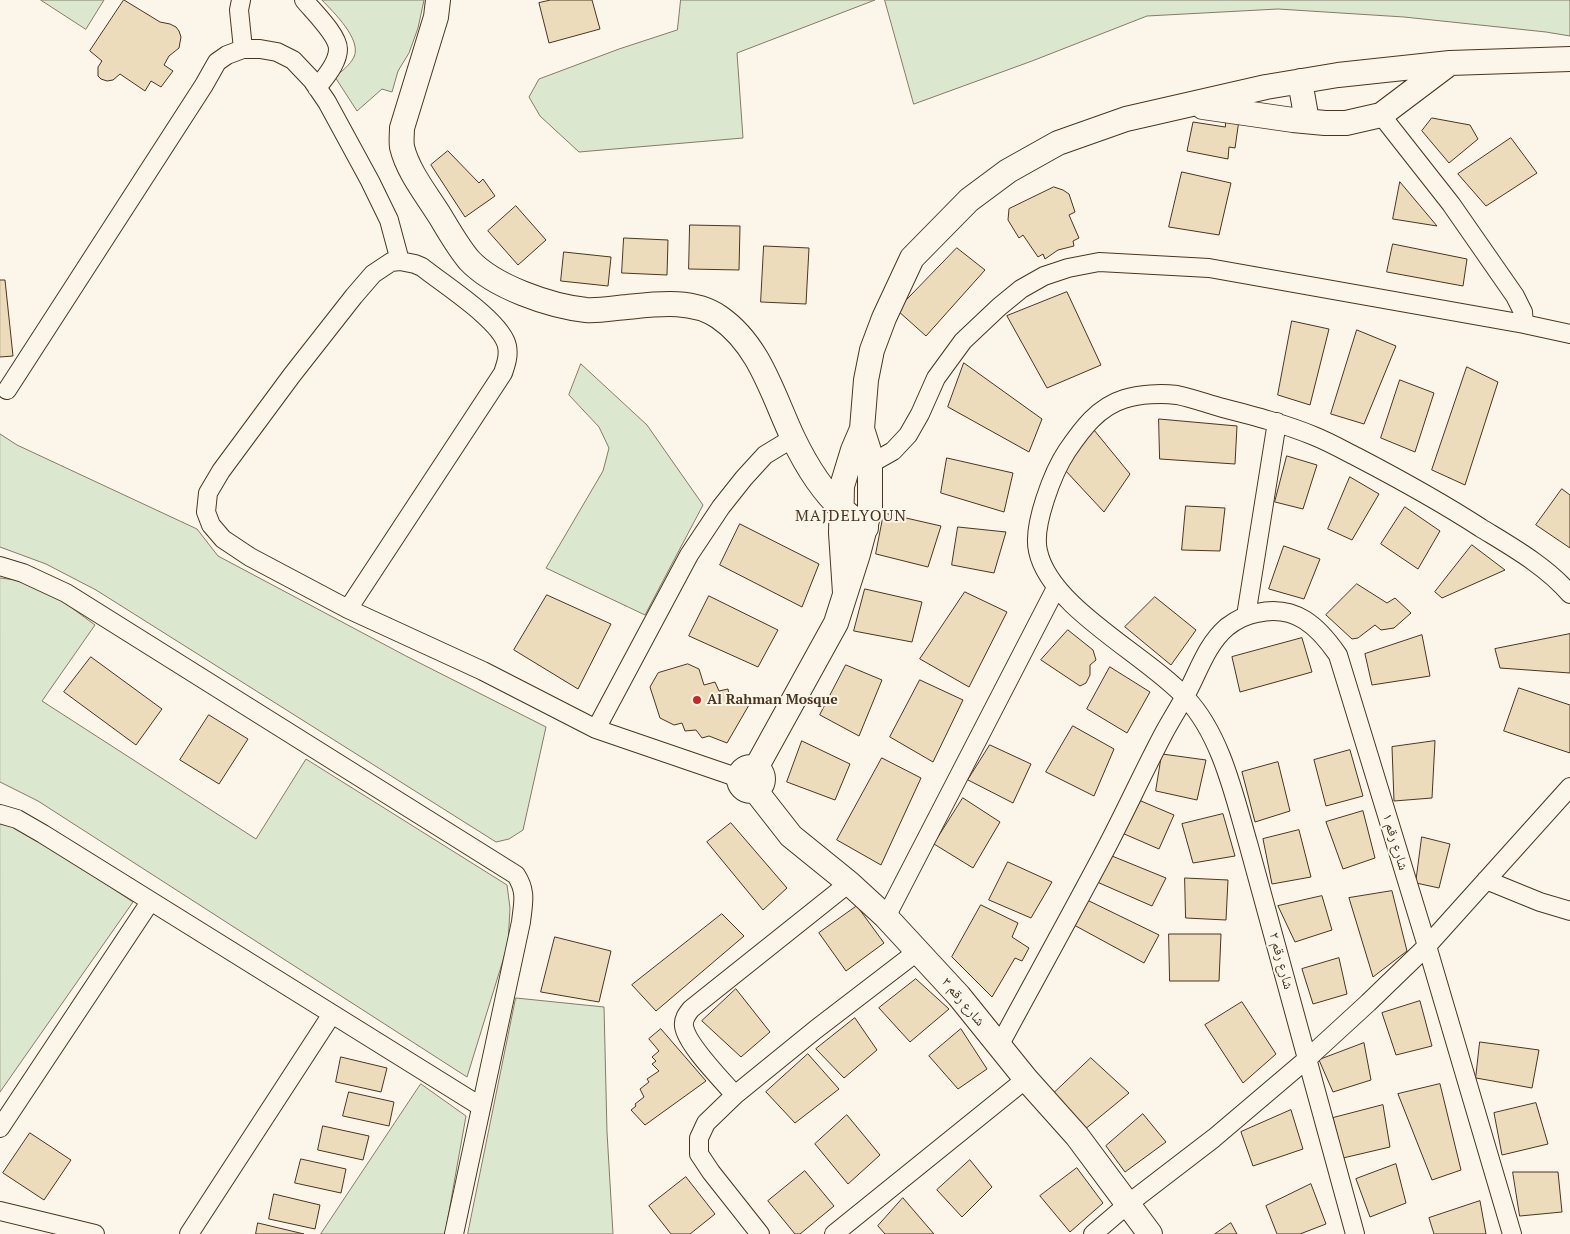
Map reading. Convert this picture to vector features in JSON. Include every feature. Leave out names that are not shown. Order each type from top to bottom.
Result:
[{"type":"street","points":[[241,0],[243,49]]},
{"type":"street","points":[[304,0],[335,39],[338,50],[333,65],[317,88]]},
{"type":"street","points":[[438,0],[436,17],[405,115],[402,128],[402,146],[408,164],[454,239],[470,261],[492,278],[522,293],[560,305],[588,310],[652,305],[682,305],[699,308],[719,317],[738,334],[755,357],[772,387],[793,438],[820,484],[842,509],[866,528]]},
{"type":"street","points":[[7,390],[217,62],[227,55],[243,49],[278,52],[293,60],[317,88],[327,102],[378,196],[389,220],[400,261]]},
{"type":"street","points":[[845,593],[841,533],[842,486],[847,466],[862,429],[866,380],[872,350],[884,318],[912,258],[970,200],[1008,171],[1058,143],[1126,119],[1300,81],[1450,63],[1570,60]]},
{"type":"street","points":[[1190,105],[1325,124],[1346,123],[1381,114],[1450,63]]},
{"type":"street","points":[[1300,81],[1307,121]]},
{"type":"street","points":[[1381,114],[1451,204],[1510,288],[1524,312],[1524,324]]},
{"type":"street","points":[[348,609],[503,373],[508,354],[504,337],[488,318],[422,268],[415,264],[400,261],[391,262],[378,270],[354,296],[220,472],[208,493],[206,512],[211,525],[223,539],[250,557],[348,609],[483,671],[596,729],[750,778],[836,623],[866,528],[870,509],[869,451],[862,429]]},
{"type":"street","points":[[870,464],[892,450],[908,435],[920,414],[936,378],[963,341],[999,306],[1021,289],[1044,276],[1068,268],[1099,262],[1209,268],[1524,324],[1570,334]]},
{"type":"street","name":"شارع رقم ٢","points":[[1355,1234],[1263,897],[1232,790],[1212,736],[1201,716],[1185,696],[1089,618],[1056,588],[1045,570],[1038,552],[1036,536],[1040,517],[1060,461],[1077,436],[1103,409],[1124,399],[1146,395],[1176,395],[1277,422],[1315,436],[1379,468],[1451,509],[1524,554],[1567,584]]},
{"type":"street","points":[[1246,616],[1277,422]]},
{"type":"street","points":[[596,729],[689,555],[721,507],[744,478],[765,456],[793,438]]},
{"type":"street","points":[[0,566],[23,573],[66,593],[516,875],[522,885],[521,922],[454,1234]]},
{"type":"street","points":[[886,917],[1056,588]]},
{"type":"street","name":"شارع رقم ١","points":[[1000,1046],[1212,643],[1227,627],[1246,616],[1270,610],[1285,611],[1299,616],[1327,639],[1338,656],[1427,946],[1512,1234]]},
{"type":"street","name":"شارع رقم ٣","points":[[750,778],[791,836],[849,883],[886,917],[959,996],[1026,1079],[1077,1136],[1150,1234]]},
{"type":"street","points":[[1093,1234],[1128,1204],[1214,1138],[1307,1059],[1427,946],[1570,788]]},
{"type":"street","points":[[0,814],[17,819],[43,834],[480,1106]]},
{"type":"street","points":[[1486,880],[1540,902],[1570,911]]},
{"type":"street","points":[[735,1095],[691,1043],[683,1024],[685,1017],[691,1009],[849,883]]},
{"type":"street","points":[[0,1128],[150,902]]},
{"type":"street","points":[[760,1234],[711,1172],[700,1154],[700,1138],[706,1123],[735,1095],[918,951]]},
{"type":"street","points":[[189,1234],[332,1014]]},
{"type":"street","points":[[834,1234],[1026,1079]]},
{"type":"street","points":[[0,1211],[95,1234]]},
{"type":"green space","points":[[41,0],[104,0],[86,29]]},
{"type":"green space","points":[[322,0],[424,0],[418,28],[409,53],[398,71],[392,92],[382,89],[357,111],[335,77],[354,57],[354,42],[345,26]]},
{"type":"green space","points":[[681,0],[875,0],[737,53],[743,138],[579,152],[540,116],[529,97],[539,79],[619,49],[677,30]]},
{"type":"green space","points":[[885,0],[1570,0],[1570,36],[1404,17],[1278,9],[1147,16],[914,104]]},
{"type":"green space","points":[[581,364],[647,425],[703,505],[645,615],[546,568],[603,471],[609,448],[599,427],[569,395]]},
{"type":"green space","points":[[0,434],[17,445],[197,529],[218,556],[406,656],[546,727],[523,830],[509,839],[496,842],[96,590],[46,564],[0,547]]},
{"type":"green space","points":[[0,578],[16,580],[53,594],[95,625],[42,701],[256,839],[306,759],[507,885],[510,908],[508,944],[467,1077],[38,801],[0,782]]},
{"type":"green space","points":[[0,820],[43,842],[133,902],[0,1092]]},
{"type":"green space","points":[[516,998],[604,1007],[607,1132],[613,1234],[468,1234]]},
{"type":"green space","points":[[421,1084],[466,1116],[445,1234],[321,1234]]},
{"type":"building","points":[[124,0],[160,22],[176,27],[179,31],[181,37],[179,48],[169,56],[164,65],[173,71],[161,87],[151,81],[145,91],[120,74],[113,80],[107,81],[98,76],[98,67],[102,61],[90,51]]},
{"type":"building","points":[[551,0],[592,0],[600,29],[549,43],[539,3]]},
{"type":"building","points":[[1226,117],[1239,120],[1235,148],[1229,147],[1228,159],[1187,151],[1193,122],[1225,127]]},
{"type":"building","points":[[1432,118],[1470,125],[1478,139],[1449,163],[1422,131]]},
{"type":"building","points":[[1511,138],[1537,173],[1486,206],[1458,174]]},
{"type":"building","points":[[448,151],[479,183],[483,179],[495,196],[465,217],[431,165]]},
{"type":"building","points":[[1182,172],[1231,183],[1219,235],[1169,227]]},
{"type":"building","points":[[1400,182],[1437,226],[1393,219]]},
{"type":"building","points":[[1054,187],[1069,194],[1075,212],[1069,215],[1079,238],[1073,241],[1074,246],[1058,250],[1045,259],[1043,254],[1038,257],[1023,235],[1019,238],[1008,220],[1009,209]]},
{"type":"building","points":[[516,206],[546,240],[518,265],[488,231]]},
{"type":"building","points":[[690,225],[740,226],[739,270],[689,269]]},
{"type":"building","points":[[624,238],[668,240],[667,275],[622,273]]},
{"type":"building","points":[[1393,244],[1467,259],[1463,286],[1387,272]]},
{"type":"building","points":[[764,246],[809,248],[806,304],[761,302]]},
{"type":"building","points":[[957,248],[985,270],[926,336],[897,310]]},
{"type":"building","points":[[564,252],[611,257],[608,286],[561,281]]},
{"type":"building","points":[[0,280],[5,280],[13,356],[0,357]]},
{"type":"building","points":[[1067,292],[1101,365],[1047,388],[1007,316]]},
{"type":"building","points":[[1292,321],[1329,329],[1310,405],[1278,395]]},
{"type":"building","points":[[1357,330],[1396,346],[1364,424],[1331,414]]},
{"type":"building","points":[[964,363],[1042,419],[1029,452],[948,407]]},
{"type":"building","points":[[1467,367],[1498,382],[1465,485],[1432,470]]},
{"type":"building","points":[[1400,380],[1434,393],[1415,452],[1381,438]]},
{"type":"building","points":[[1159,419],[1237,426],[1235,464],[1160,459]]},
{"type":"building","points":[[1094,430],[1130,474],[1104,512],[1064,469]]},
{"type":"building","points":[[1287,456],[1317,465],[1303,509],[1275,502]]},
{"type":"building","points":[[947,458],[1013,473],[1004,512],[941,493]]},
{"type":"building","points":[[1350,477],[1379,494],[1352,540],[1328,529]]},
{"type":"building","points":[[1562,489],[1570,495],[1570,548],[1536,525]]},
{"type":"building","points":[[1186,506],[1225,508],[1220,551],[1182,550]]},
{"type":"building","points":[[1405,507],[1440,531],[1418,569],[1381,544]]},
{"type":"building","points":[[884,513],[941,526],[928,567],[876,554]]},
{"type":"building","points":[[740,524],[819,564],[802,607],[720,565]]},
{"type":"building","points":[[958,527],[1006,532],[994,573],[952,565]]},
{"type":"building","points":[[1472,545],[1505,570],[1442,598],[1435,592]]},
{"type":"building","points":[[1284,546],[1320,559],[1304,599],[1269,589]]},
{"type":"building","points":[[1357,584],[1387,603],[1395,598],[1411,613],[1394,628],[1381,630],[1375,625],[1358,638],[1352,639],[1326,615]]},
{"type":"building","points":[[865,589],[922,602],[912,642],[854,631]]},
{"type":"building","points":[[965,592],[1007,612],[969,687],[920,659]]},
{"type":"building","points":[[547,595],[611,624],[578,689],[514,650]]},
{"type":"building","points":[[709,596],[778,630],[758,667],[689,636]]},
{"type":"building","points":[[1155,597],[1196,630],[1171,665],[1125,627]]},
{"type":"building","points":[[1068,630],[1093,650],[1096,660],[1090,665],[1090,675],[1086,683],[1080,686],[1041,660]]},
{"type":"building","points":[[1570,634],[1570,673],[1500,668],[1495,649]]},
{"type":"building","points":[[1422,635],[1430,676],[1372,685],[1365,654]]},
{"type":"building","points":[[1302,638],[1312,672],[1240,692],[1232,657]]},
{"type":"building","points":[[91,657],[162,709],[136,745],[64,692]]},
{"type":"building","name":"Al Rahman Mosque","points":[[688,664],[699,669],[704,685],[715,682],[719,691],[728,689],[729,695],[749,705],[727,743],[709,736],[702,738],[696,730],[685,731],[682,723],[674,725],[660,718],[650,687],[658,673]]},
{"type":"building","points":[[846,665],[882,680],[859,736],[820,715]]},
{"type":"building","points":[[1110,667],[1150,692],[1127,733],[1087,709]]},
{"type":"building","points":[[920,680],[963,700],[933,762],[890,737]]},
{"type":"building","points":[[1519,688],[1570,705],[1570,753],[1504,731]]},
{"type":"building","points":[[209,715],[248,739],[219,784],[180,760]]},
{"type":"building","points":[[1073,726],[1114,749],[1094,796],[1046,772]]},
{"type":"building","points":[[802,741],[850,764],[835,800],[787,782]]},
{"type":"building","points":[[1435,741],[1432,798],[1394,801],[1392,747]]},
{"type":"building","points":[[990,745],[1031,764],[1013,803],[968,780]]},
{"type":"building","points":[[1350,750],[1363,796],[1326,806],[1314,760]]},
{"type":"building","points":[[1162,754],[1206,760],[1197,800],[1156,791]]},
{"type":"building","points":[[882,758],[921,778],[881,865],[837,840]]},
{"type":"building","points":[[1278,762],[1290,811],[1255,822],[1242,772]]},
{"type":"building","points":[[963,798],[1000,822],[973,868],[934,844]]},
{"type":"building","points":[[1141,801],[1174,815],[1159,849],[1122,833]]},
{"type":"building","points":[[1363,811],[1375,858],[1343,869],[1326,822]]},
{"type":"building","points":[[1223,814],[1235,856],[1193,863],[1182,824]]},
{"type":"building","points":[[731,823],[787,888],[763,910],[707,842]]},
{"type":"building","points":[[1299,830],[1311,877],[1272,884],[1263,839]]},
{"type":"building","points":[[1422,837],[1450,844],[1439,888],[1416,883]]},
{"type":"building","points":[[1112,856],[1166,878],[1152,906],[1097,882]]},
{"type":"building","points":[[1008,862],[1052,882],[1031,918],[989,900]]},
{"type":"building","points":[[1185,878],[1228,880],[1226,920],[1186,918]]},
{"type":"building","points":[[1392,891],[1407,951],[1373,977],[1349,898]]},
{"type":"building","points":[[1322,896],[1332,930],[1295,942],[1278,906]]},
{"type":"building","points":[[1085,899],[1159,935],[1144,963],[1074,925]]},
{"type":"building","points":[[981,905],[1018,923],[1012,937],[1029,948],[1022,961],[1015,958],[992,997],[952,957]]},
{"type":"building","points":[[857,906],[884,943],[846,971],[819,933]]},
{"type":"building","points":[[722,914],[744,936],[656,1011],[632,985]]},
{"type":"building","points":[[1169,934],[1221,934],[1219,981],[1170,981]]},
{"type":"building","points":[[555,937],[611,951],[599,1002],[541,992]]},
{"type":"building","points":[[1339,958],[1347,994],[1313,1004],[1302,969]]},
{"type":"building","points":[[916,979],[949,1009],[910,1042],[879,1008]]},
{"type":"building","points":[[736,989],[770,1032],[741,1057],[702,1021]]},
{"type":"building","points":[[1420,1001],[1432,1046],[1396,1055],[1382,1013]]},
{"type":"building","points":[[1242,1002],[1276,1054],[1243,1083],[1205,1025]]},
{"type":"building","points":[[855,1018],[877,1050],[844,1078],[816,1049]]},
{"type":"building","points":[[661,1029],[706,1081],[645,1125],[631,1110],[644,1097],[640,1089],[649,1082],[647,1079],[659,1071],[652,1064],[656,1061],[652,1057],[659,1051],[649,1039]]},
{"type":"building","points":[[961,1029],[987,1069],[958,1089],[929,1056]]},
{"type":"building","points":[[1480,1042],[1539,1050],[1532,1088],[1476,1078]]},
{"type":"building","points":[[1364,1043],[1371,1080],[1333,1092],[1319,1060]]},
{"type":"building","points":[[808,1054],[839,1089],[795,1123],[766,1092]]},
{"type":"building","points":[[341,1057],[387,1068],[381,1092],[336,1082]]},
{"type":"building","points":[[1091,1058],[1129,1093],[1084,1130],[1053,1094]]},
{"type":"building","points":[[1440,1084],[1461,1170],[1432,1180],[1398,1094]]},
{"type":"building","points":[[349,1092],[394,1102],[389,1126],[343,1116]]},
{"type":"building","points":[[1536,1103],[1548,1144],[1502,1155],[1494,1113]]},
{"type":"building","points":[[1383,1105],[1390,1147],[1343,1158],[1333,1118]]},
{"type":"building","points":[[1291,1110],[1303,1149],[1253,1166],[1241,1132]]},
{"type":"building","points":[[1143,1114],[1166,1142],[1125,1172],[1106,1146]]},
{"type":"building","points":[[847,1115],[880,1155],[848,1184],[815,1144]]},
{"type":"building","points":[[323,1126],[369,1136],[363,1160],[318,1150]]},
{"type":"building","points":[[30,1133],[71,1160],[44,1200],[3,1173]]},
{"type":"building","points":[[301,1159],[346,1169],[341,1193],[295,1183]]},
{"type":"building","points":[[970,1160],[992,1187],[962,1217],[937,1190]]},
{"type":"building","points":[[1396,1164],[1406,1203],[1370,1217],[1356,1179]]},
{"type":"building","points":[[1077,1168],[1103,1203],[1070,1232],[1040,1196]]},
{"type":"building","points":[[805,1171],[834,1206],[800,1234],[795,1234],[768,1201]]},
{"type":"building","points":[[1513,1172],[1558,1172],[1562,1212],[1520,1216]]},
{"type":"building","points":[[686,1177],[715,1214],[690,1234],[671,1234],[649,1206]]},
{"type":"building","points":[[1311,1184],[1326,1224],[1300,1234],[1277,1234],[1266,1206]]},
{"type":"building","points":[[274,1194],[320,1205],[315,1229],[269,1219]]},
{"type":"building","points":[[903,1198],[934,1234],[885,1234],[878,1226]]},
{"type":"building","points":[[1480,1201],[1486,1234],[1434,1234],[1429,1218]]},
{"type":"building","points":[[258,1223],[304,1234],[256,1234]]},
{"type":"building","points":[[1231,1223],[1237,1234],[1215,1234]]},
{"type":"place","name":"Al Rahman Mosque","points":[[697,700]]},
{"type":"district","name":"MAJDELYOUN","points":[[851,516]]}]
